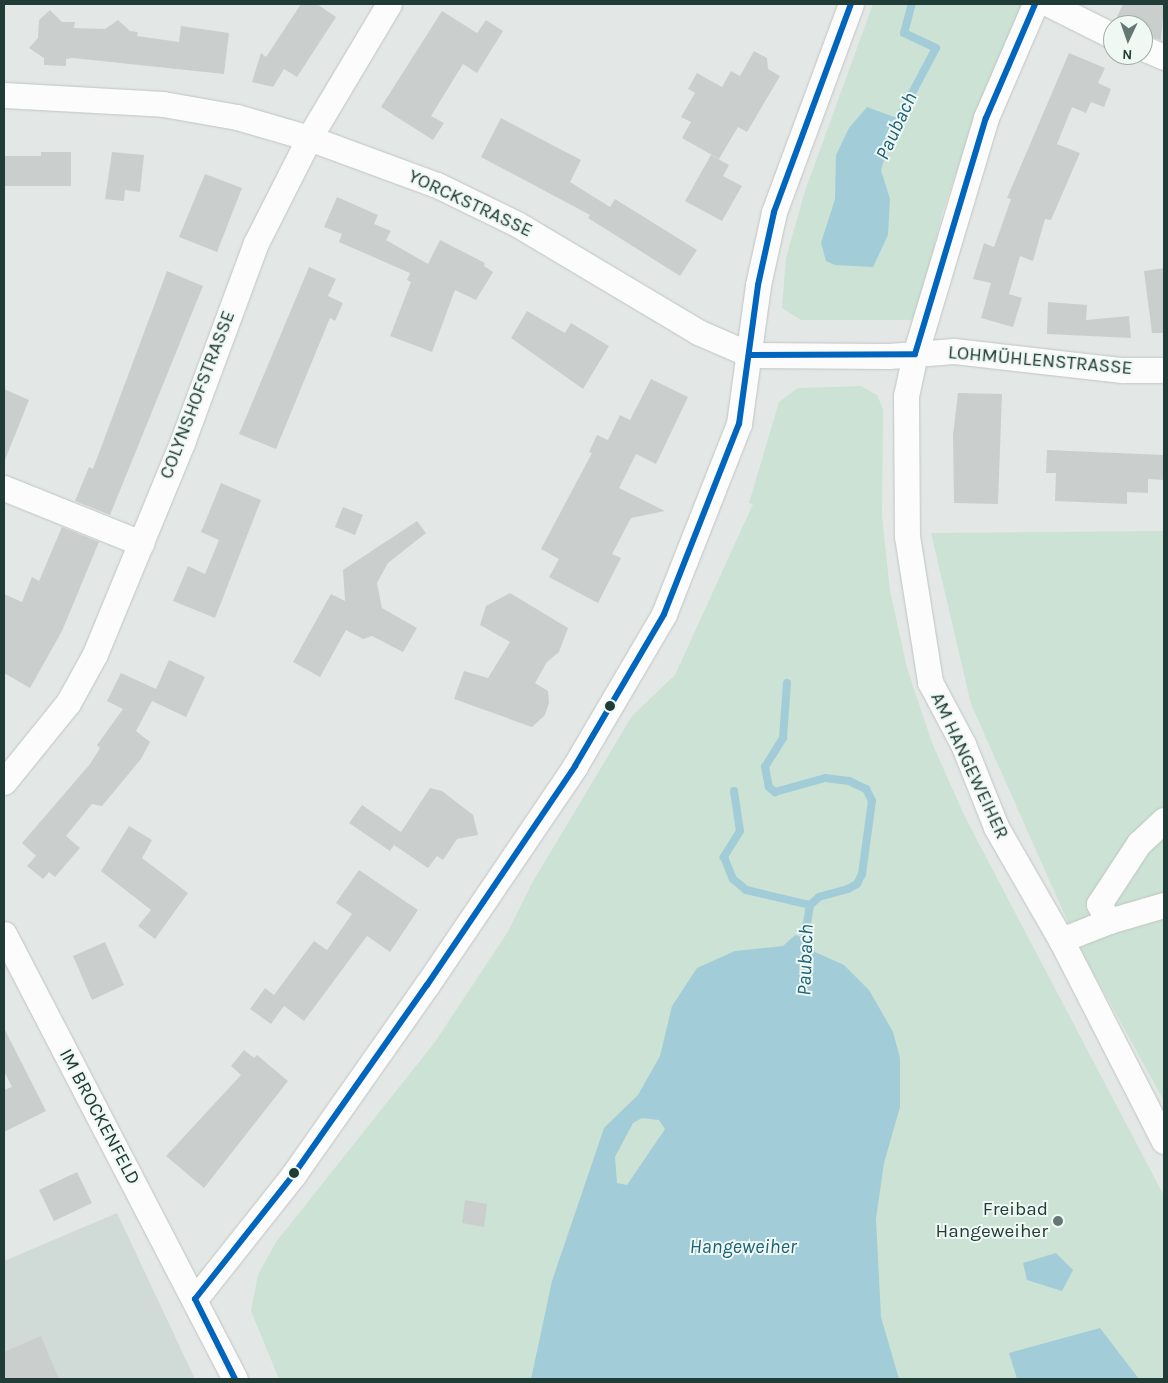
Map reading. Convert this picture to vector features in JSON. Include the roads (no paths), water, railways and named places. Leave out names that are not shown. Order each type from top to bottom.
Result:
[{"type":"street","name":"COLYNSHOFSTRASSE","points":[[4,782],[68,703],[95,654],[141,543],[256,243],[309,138],[389,4]]},
{"type":"street","points":[[195,1299],[299,1166],[427,985],[613,706],[664,614],[727,462],[739,424],[751,355],[758,285],[774,212],[850,4]]},
{"type":"street","name":"AM HANGEWEIHER","points":[[1036,4],[986,118],[915,354],[906,396],[907,536],[930,682],[963,744],[996,828],[1061,940],[1164,1141]]},
{"type":"street","points":[[1048,4],[1103,31]]},
{"type":"street","name":"YORCKSTRASSE","points":[[4,95],[163,104],[237,117],[309,138],[437,184],[517,224],[698,332],[751,355],[915,354]]},
{"type":"street","name":"LOHMÜHLENSTRASSE","points":[[915,354],[994,354],[1122,370],[1164,370]]},
{"type":"street","points":[[4,488],[141,543]]},
{"type":"street","points":[[1109,921],[1099,904],[1139,843],[1164,820]]},
{"type":"street","points":[[1061,940],[1109,921],[1164,905]]},
{"type":"street","name":"IM BROCKENFELD","points":[[4,934],[195,1299],[234,1379]]},
{"type":"water","points":[[867,107],[897,118],[881,170],[890,199],[888,235],[873,267],[835,265],[826,261],[821,243],[835,199],[836,155],[849,128]]},
{"type":"water","name":"Hangeweiher","points":[[795,935],[811,940],[815,952],[844,965],[869,990],[893,1032],[900,1058],[900,1107],[884,1163],[876,1219],[881,1317],[899,1379],[531,1379],[552,1281],[604,1128],[638,1095],[660,1056],[672,1006],[697,968],[735,951],[783,946]],"holes":[[[642,1118],[659,1120],[665,1129],[627,1185],[617,1183],[615,1157],[633,1123]]]},
{"type":"water","points":[[1056,1253],[1073,1270],[1062,1291],[1027,1280],[1023,1263]]},
{"type":"water","points":[[1100,1328],[1139,1379],[1017,1379],[1009,1353]]},
{"type":"waterway","name":"Paubach","points":[[894,127],[936,48],[904,33],[912,4]]},
{"type":"waterway","name":"Paubach","points":[[787,683],[783,738],[765,767],[769,787],[775,792],[825,778],[849,781],[866,789],[872,801],[862,874],[857,884],[848,889],[819,897],[810,905],[803,947]]},
{"type":"waterway","points":[[734,791],[740,831],[724,857],[733,879],[746,890],[810,905]]},
{"type":"place","name":"Freibad Hangeweiher","points":[[1058,1221]]}]
